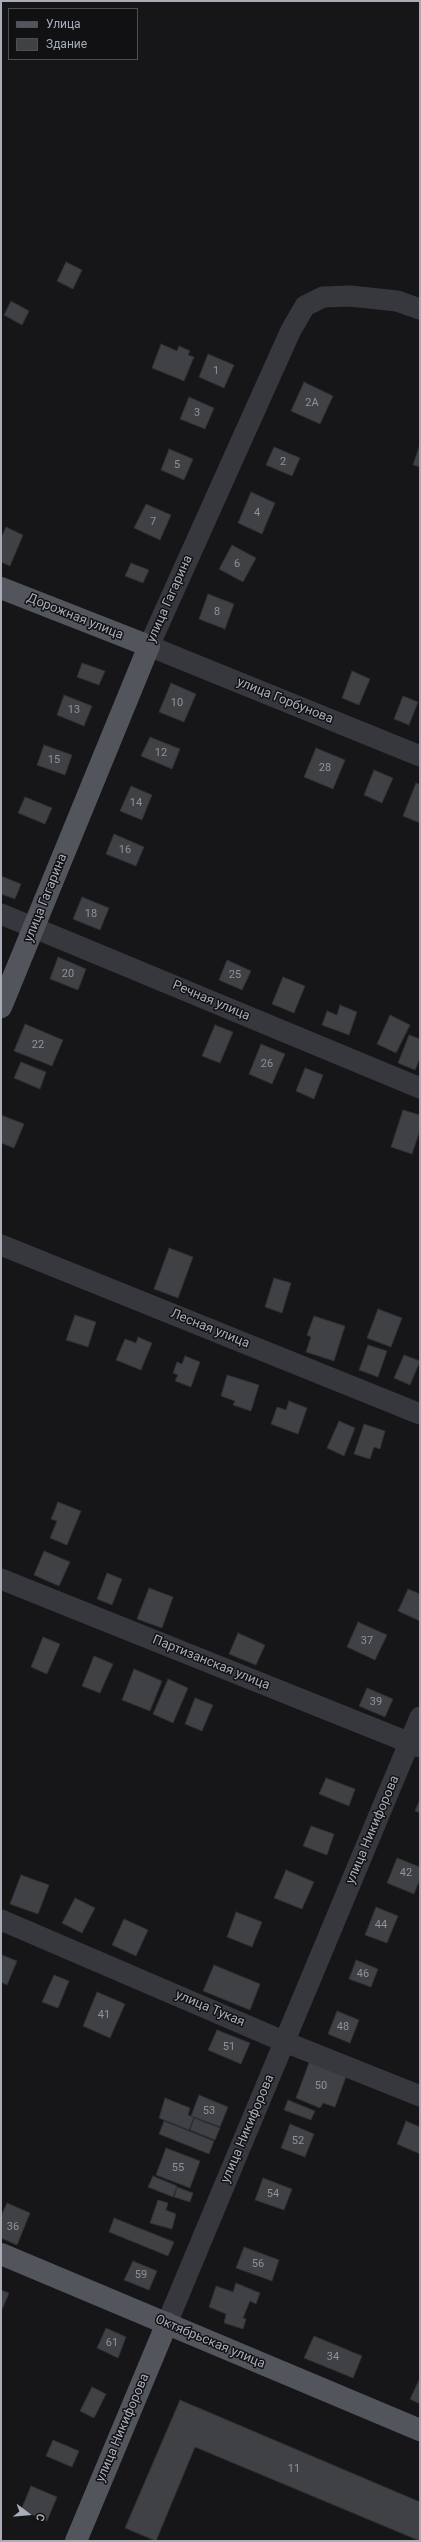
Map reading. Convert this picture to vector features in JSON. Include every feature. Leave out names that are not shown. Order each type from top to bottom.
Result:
[{"type":"main road","name":"Дорожная улица","points":[[1,588],[149,646]]},
{"type":"main road","name":"улица Гагарина","points":[[1,1007],[149,646]]},
{"type":"main road","name":"Октябрьская улица","points":[[1,2254],[420,2430]]},
{"type":"main road","name":"улица Никифорова","points":[[76,2541],[167,2323]]},
{"type":"street","name":"улица Гагарина","points":[[149,646],[291,330],[305,306],[323,297],[350,296],[397,301],[420,309]]},
{"type":"street","name":"улица Горбунова","points":[[149,646],[420,756]]},
{"type":"street","name":"Речная улица","points":[[1,914],[420,1088]]},
{"type":"street","name":"Лесная улица","points":[[1,1244],[420,1414]]},
{"type":"street","name":"Партизанская улица","points":[[1,1579],[415,1744]]},
{"type":"street","name":"улица Никифорова","points":[[167,2323],[285,2042],[415,1744],[420,1717]]},
{"type":"street","name":"улица Тукая","points":[[1,1920],[285,2042],[420,2096]]},
{"type":"building","points":[[66,262],[82,270],[73,289],[57,281]]},
{"type":"building","points":[[11,301],[29,311],[22,325],[4,315]]},
{"type":"building","points":[[161,344],[177,351],[179,346],[190,351],[188,355],[194,357],[184,381],[152,368]]},
{"type":"building","points":[[208,354],[234,365],[224,388],[199,377]]},
{"type":"building","points":[[304,382],[333,396],[320,424],[291,411]]},
{"type":"building","points":[[189,397],[214,408],[205,429],[180,419]]},
{"type":"building","points":[[420,444],[420,467],[413,465]]},
{"type":"building","points":[[274,447],[300,458],[292,476],[266,465]]},
{"type":"building","points":[[169,449],[193,459],[184,480],[161,470]]},
{"type":"building","points":[[251,492],[275,503],[262,534],[238,523]]},
{"type":"building","points":[[146,504],[171,515],[160,540],[134,528]]},
{"type":"building","points":[[6,527],[23,535],[10,566],[1,562],[1,538]]},
{"type":"building","points":[[232,545],[256,558],[243,582],[219,569]]},
{"type":"building","points":[[131,563],[149,570],[143,583],[125,576]]},
{"type":"building","points":[[208,594],[234,604],[225,629],[199,619]]},
{"type":"building","points":[[82,663],[105,671],[99,685],[77,677]]},
{"type":"building","points":[[352,671],[370,679],[359,705],[342,698]]},
{"type":"building","points":[[171,683],[196,694],[184,722],[159,712]]},
{"type":"building","points":[[64,695],[92,706],[84,726],[57,715]]},
{"type":"building","points":[[403,696],[418,702],[409,725],[394,719]]},
{"type":"building","points":[[150,737],[180,749],[172,769],[141,756]]},
{"type":"building","points":[[44,745],[72,755],[65,775],[37,765]]},
{"type":"building","points":[[316,748],[345,760],[333,789],[304,777]]},
{"type":"building","points":[[374,770],[393,778],[382,803],[364,795]]},
{"type":"building","points":[[416,783],[420,785],[420,823],[403,816]]},
{"type":"building","points":[[131,786],[152,795],[142,820],[120,811]]},
{"type":"building","points":[[25,797],[52,808],[45,824],[18,813]]},
{"type":"building","points":[[114,834],[144,847],[136,866],[106,854]]},
{"type":"building","points":[[1,876],[21,884],[15,899],[1,894]]},
{"type":"building","points":[[82,897],[109,908],[100,930],[73,919]]},
{"type":"building","points":[[58,957],[86,969],[78,990],[50,979]]},
{"type":"building","points":[[227,960],[251,971],[242,990],[219,980]]},
{"type":"building","points":[[283,977],[305,986],[294,1013],[272,1004]]},
{"type":"building","points":[[340,1005],[357,1012],[349,1035],[322,1025],[327,1011],[337,1015]]},
{"type":"building","points":[[390,1015],[410,1025],[396,1053],[377,1044]]},
{"type":"building","points":[[25,1024],[63,1040],[52,1066],[14,1051]]},
{"type":"building","points":[[215,1025],[233,1032],[220,1063],[202,1056]]},
{"type":"building","points":[[409,1035],[420,1039],[420,1058],[415,1070],[398,1063]]},
{"type":"building","points":[[261,1044],[285,1054],[272,1084],[249,1074]]},
{"type":"building","points":[[21,1062],[46,1072],[40,1089],[14,1078]]},
{"type":"building","points":[[305,1068],[323,1075],[314,1099],[296,1091]]},
{"type":"building","points":[[403,1110],[420,1115],[420,1130],[412,1154],[391,1147]]},
{"type":"building","points":[[1,1115],[24,1124],[14,1148],[1,1143]]},
{"type":"building","points":[[169,1248],[193,1257],[178,1298],[154,1289]]},
{"type":"building","points":[[274,1278],[291,1283],[282,1313],[265,1307]]},
{"type":"building","points":[[378,1309],[402,1318],[391,1347],[367,1338]]},
{"type":"building","points":[[75,1315],[96,1322],[88,1347],[66,1340]]},
{"type":"building","points":[[314,1316],[345,1326],[334,1361],[306,1352],[311,1337],[307,1335]]},
{"type":"building","points":[[138,1337],[152,1343],[141,1370],[116,1360],[125,1339],[136,1343]]},
{"type":"building","points":[[368,1345],[387,1351],[378,1377],[359,1370]]},
{"type":"building","points":[[404,1355],[420,1361],[410,1385],[394,1378]]},
{"type":"building","points":[[185,1356],[200,1362],[191,1387],[175,1381],[178,1375],[173,1373],[177,1362],[182,1364]]},
{"type":"building","points":[[227,1375],[259,1385],[251,1411],[233,1405],[235,1401],[221,1396]]},
{"type":"building","points":[[289,1401],[307,1408],[298,1434],[271,1424],[277,1407],[286,1410]]},
{"type":"building","points":[[339,1421],[355,1428],[344,1456],[327,1448]]},
{"type":"building","points":[[364,1424],[385,1431],[380,1449],[374,1447],[370,1459],[354,1454]]},
{"type":"building","points":[[58,1502],[81,1511],[67,1545],[50,1538],[57,1521],[51,1519]]},
{"type":"building","points":[[44,1551],[70,1562],[59,1586],[34,1575]]},
{"type":"building","points":[[107,1573],[122,1579],[112,1605],[97,1599]]},
{"type":"building","points":[[149,1588],[173,1597],[162,1628],[137,1619]]},
{"type":"building","points":[[408,1589],[420,1594],[420,1621],[398,1611]]},
{"type":"building","points":[[358,1622],[387,1635],[375,1660],[347,1647]]},
{"type":"building","points":[[238,1633],[265,1645],[256,1665],[229,1654]]},
{"type":"building","points":[[43,1637],[60,1644],[47,1674],[31,1667]]},
{"type":"building","points":[[94,1656],[113,1664],[100,1693],[82,1686]]},
{"type":"building","points":[[134,1669],[162,1681],[150,1711],[122,1700]]},
{"type":"building","points":[[168,1679],[188,1688],[173,1723],[153,1714]]},
{"type":"building","points":[[367,1688],[393,1699],[385,1717],[359,1706]]},
{"type":"building","points":[[195,1698],[213,1705],[202,1731],[185,1724]]},
{"type":"building","points":[[326,1778],[355,1789],[349,1806],[319,1794]]},
{"type":"building","points":[[420,1799],[420,1813],[415,1811]]},
{"type":"building","points":[[311,1826],[334,1834],[327,1855],[303,1846]]},
{"type":"building","points":[[397,1858],[420,1867],[420,1879],[414,1894],[387,1883]]},
{"type":"building","points":[[286,1870],[314,1882],[302,1909],[274,1898]]},
{"type":"building","points":[[21,1875],[49,1885],[38,1914],[10,1904]]},
{"type":"building","points":[[75,1898],[95,1908],[82,1933],[62,1923]]},
{"type":"building","points":[[376,1907],[398,1916],[387,1943],[365,1935]]},
{"type":"building","points":[[236,1912],[262,1922],[252,1947],[227,1937]]},
{"type":"building","points":[[124,1919],[148,1930],[136,1956],[112,1945]]},
{"type":"building","points":[[2,1955],[17,1961],[7,1985],[1,1982]]},
{"type":"building","points":[[356,1960],[378,1969],[371,1987],[349,1979]]},
{"type":"building","points":[[214,1965],[260,1984],[250,2010],[203,1991]]},
{"type":"building","points":[[54,1975],[69,1981],[58,2008],[42,2002]]},
{"type":"building","points":[[97,1992],[125,2004],[110,2038],[83,2026]]},
{"type":"building","points":[[337,2011],[359,2020],[350,2043],[328,2034]]},
{"type":"building","points":[[217,2030],[250,2043],[241,2064],[208,2050]]},
{"type":"building","points":[[310,2060],[347,2074],[335,2107],[323,2103],[320,2108],[296,2098]]},
{"type":"building","points":[[199,2095],[228,2107],[220,2127],[191,2116]]},
{"type":"building","points":[[165,2098],[190,2108],[188,2115],[194,2117],[189,2130],[159,2118]]},
{"type":"building","points":[[288,2100],[315,2111],[311,2120],[284,2110]]},
{"type":"building","points":[[194,2118],[220,2128],[215,2140],[190,2130]]},
{"type":"building","points":[[164,2121],[214,2141],[209,2154],[159,2134]]},
{"type":"building","points":[[406,2121],[420,2127],[420,2154],[397,2144]]},
{"type":"building","points":[[290,2124],[314,2134],[305,2157],[281,2148]]},
{"type":"building","points":[[166,2148],[200,2161],[190,2188],[156,2175]]},
{"type":"building","points":[[153,2176],[177,2186],[173,2197],[148,2187]]},
{"type":"building","points":[[263,2178],[292,2189],[284,2210],[255,2200]]},
{"type":"building","points":[[177,2187],[193,2193],[190,2202],[174,2197]]},
{"type":"building","points":[[158,2200],[168,2203],[166,2210],[176,2214],[172,2229],[150,2223]]},
{"type":"building","points":[[7,2203],[30,2213],[17,2245],[1,2238],[1,2216]]},
{"type":"building","points":[[114,2218],[174,2242],[168,2256],[109,2232]]},
{"type":"building","points":[[244,2247],[279,2260],[272,2281],[236,2268]]},
{"type":"building","points":[[133,2261],[157,2271],[149,2290],[124,2280]]},
{"type":"building","points":[[236,2283],[260,2293],[256,2304],[250,2301],[243,2318],[246,2319],[243,2329],[224,2323],[226,2314],[209,2307],[216,2286],[233,2292]]},
{"type":"building","points":[[1,2290],[9,2293],[1,2312]]},
{"type":"building","points":[[106,2328],[126,2337],[118,2358],[97,2348]]},
{"type":"building","points":[[314,2336],[362,2356],[353,2378],[304,2358]]},
{"type":"building","points":[[420,2380],[420,2404],[410,2399]]},
{"type":"building","points":[[92,2387],[106,2394],[94,2418],[80,2411]]},
{"type":"building","points":[[180,2400],[420,2502],[420,2541],[195,2447],[156,2541],[125,2528]]},
{"type":"building","points":[[53,2440],[79,2451],[72,2467],[46,2456]]},
{"type":"building","points":[[31,2486],[57,2497],[47,2521],[21,2510]]}]
